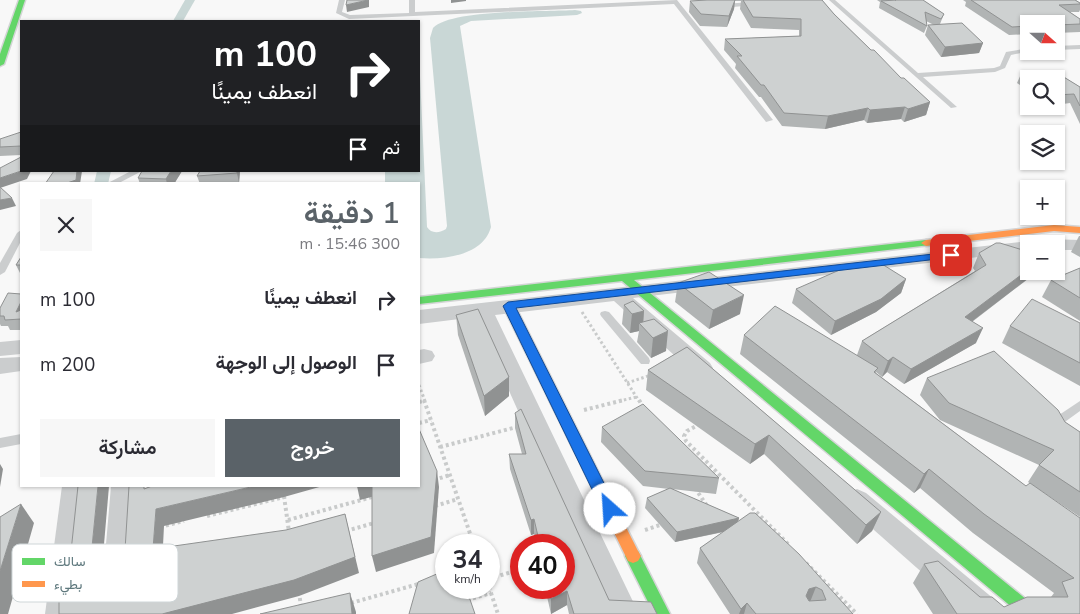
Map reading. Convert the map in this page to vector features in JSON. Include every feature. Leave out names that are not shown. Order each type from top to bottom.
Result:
[{"type":"main road","points":[[0,64],[22,0]]},
{"type":"main road","points":[[420,301],[611,291],[1054,228],[1080,230]]},
{"type":"main road","points":[[640,290],[1032,614]]},
{"type":"main road","points":[[508,306],[662,614]]},
{"type":"street","points":[[1065,245],[1080,245]]},
{"type":"street","points":[[420,317],[611,291],[640,290],[1020,247]]},
{"type":"street","points":[[611,291],[641,335],[787,440]]},
{"type":"street","points":[[482,309],[624,614]]},
{"type":"street","points":[[0,349],[20,347]]},
{"type":"street","points":[[0,366],[20,364]]},
{"type":"street","points":[[839,485],[990,614]]},
{"type":"street","points":[[68,544],[75,487]]},
{"type":"street","points":[[120,544],[124,487]]},
{"type":"lane","points":[[342,0],[339,13],[345,17],[676,3],[689,7]]},
{"type":"lane","points":[[412,0],[412,14]]},
{"type":"lane","points":[[560,0],[564,7]]},
{"type":"lane","points":[[823,1],[832,0],[953,107]]},
{"type":"lane","points":[[676,3],[769,120]]},
{"type":"lane","points":[[718,6],[766,4]]},
{"type":"lane","points":[[1065,48],[1080,47]]},
{"type":"lane","points":[[917,75],[995,70],[1003,67],[1008,53],[1020,51]]},
{"type":"lane","points":[[114,182],[136,172]]},
{"type":"lane","points":[[0,272],[20,235]]},
{"type":"lane","points":[[611,291],[641,335],[645,361]]},
{"type":"lane","points":[[1065,439],[1056,430],[1056,426],[1080,405]]},
{"type":"lane","points":[[0,443],[20,439]]},
{"type":"path","points":[[580,308],[647,413]]},
{"type":"path","points":[[628,382],[653,374]]},
{"type":"path","points":[[420,388],[470,534]]},
{"type":"path","points":[[576,412],[637,397]]},
{"type":"path","points":[[420,402],[424,401]]},
{"type":"path","points":[[420,423],[431,420]]},
{"type":"path","points":[[440,447],[535,423]]},
{"type":"path","points":[[702,423],[687,431],[684,436],[686,441],[797,553]]},
{"type":"path","points":[[427,482],[450,475]]},
{"type":"path","points":[[694,486],[709,510],[700,512]]},
{"type":"path","points":[[288,520],[385,493]]},
{"type":"path","points":[[202,517],[283,495],[290,538]]},
{"type":"path","points":[[431,507],[458,499]]},
{"type":"path","points":[[157,528],[193,519]]},
{"type":"path","points":[[340,533],[377,522]]},
{"type":"path","points":[[638,532],[664,524]]},
{"type":"path","points":[[781,550],[790,546]]},
{"type":"path","points":[[804,560],[857,614]]},
{"type":"path","points":[[347,604],[428,581]]},
{"type":"path","points":[[298,588],[302,614]]},
{"type":"path","points":[[457,603],[467,599]]},
{"type":"path","points":[[493,599],[498,614]]},
{"type":"shaded area","points":[[575,10],[582,13],[577,15],[471,21],[460,26],[491,227],[487,237],[471,250],[450,257],[420,258],[420,182],[385,182],[385,172],[420,172],[420,76],[427,227],[431,231],[436,232],[446,229],[430,38],[433,28],[443,22],[459,17]]},
{"type":"building","points":[[347,0],[368,0],[346,5]]},
{"type":"building","points":[[735,0],[729,16],[701,14],[690,1]]},
{"type":"building","points":[[743,0],[822,0],[871,50],[874,50],[901,78],[904,78],[930,102],[908,109],[905,107],[870,110],[868,108],[828,116],[784,113],[764,85],[761,85],[737,56],[742,56],[725,39],[801,36],[801,19],[753,17]]},
{"type":"building","points":[[923,0],[944,14],[941,19],[925,12],[927,26],[881,1]]},
{"type":"building","points":[[971,0],[1075,0],[1080,3],[1059,5],[1080,19],[1080,24],[1065,25],[1065,15],[1020,15],[1020,27],[1012,27]]},
{"type":"building","points":[[962,23],[983,43],[945,47],[928,25]]},
{"type":"building","points":[[1065,78],[1080,87],[1080,106],[1074,94],[1065,94]]},
{"type":"building","points":[[20,132],[20,146],[0,147],[0,139]]},
{"type":"building","points":[[20,158],[20,171],[0,178],[0,168]]},
{"type":"building","points":[[53,172],[77,172],[76,180],[70,182],[46,182]]},
{"type":"building","points":[[141,172],[170,172],[166,179],[138,178]]},
{"type":"building","points":[[199,172],[237,172],[237,173],[197,176]]},
{"type":"building","points":[[0,187],[12,198],[0,200]]},
{"type":"building","points":[[996,243],[1020,249],[1020,276],[965,317],[983,328],[911,369],[893,357],[888,361],[862,341],[986,265],[979,253]]},
{"type":"building","points":[[877,261],[906,279],[881,299],[835,321],[796,289],[851,265]]},
{"type":"building","points":[[1080,268],[1080,298],[1051,280],[1065,280],[1065,274]]},
{"type":"building","points":[[709,272],[744,295],[713,310],[678,283]]},
{"type":"building","points":[[8,293],[20,294],[20,304],[16,312],[20,310],[20,319],[5,320],[4,316],[0,316],[0,308]]},
{"type":"building","points":[[1032,299],[1080,323],[1080,363],[1010,326]]},
{"type":"building","points":[[633,301],[644,311],[632,314],[624,305]]},
{"type":"building","points":[[775,306],[878,368],[874,372],[1026,486],[1030,483],[1080,518],[1080,614],[957,614],[924,564],[938,561],[980,597],[992,597],[1004,607],[1027,597],[1068,597],[1062,582],[1074,578],[984,514],[929,469],[924,474],[744,335]]},
{"type":"building","points":[[478,309],[509,377],[484,396],[456,315]]},
{"type":"building","points":[[654,319],[668,331],[653,338],[639,323]]},
{"type":"building","points":[[687,347],[881,512],[866,525],[769,435],[755,444],[648,370]]},
{"type":"building","points":[[994,351],[1058,410],[1065,422],[1080,432],[1080,492],[1039,465],[1054,450],[949,403],[927,378]]},
{"type":"building","points":[[643,404],[719,478],[645,471],[602,427]]},
{"type":"building","points":[[521,409],[609,600],[651,602],[657,614],[574,614],[569,599],[575,599],[575,534],[537,534],[534,519],[531,520],[509,454],[526,454],[515,413]]},
{"type":"building","points":[[420,431],[437,471],[431,537],[372,556],[372,487],[420,487]]},
{"type":"building","points":[[78,487],[98,487],[92,544],[72,544]]},
{"type":"building","points":[[129,487],[144,487],[144,489],[149,487],[251,487],[156,509],[153,544],[125,544]]},
{"type":"building","points":[[670,488],[739,518],[677,532],[647,498]]},
{"type":"building","points":[[21,504],[0,571],[0,517]]},
{"type":"building","points":[[750,513],[755,513],[799,554],[853,614],[756,614],[747,603],[741,609],[700,548]],"holes":[[[816,587],[822,590],[826,600],[809,601],[806,596],[809,589]]]},
{"type":"building","points":[[345,514],[355,557],[294,580],[162,614],[59,614],[59,602],[178,602],[178,545],[286,530]]},
{"type":"building","points":[[435,575],[435,599],[470,599],[475,614],[409,614],[418,582]]},
{"type":"building","points":[[350,593],[352,614],[260,614]]},
{"type":"waterway","points":[[179,20],[190,0]]},
{"type":"waterway","points":[[101,182],[104,172]]},
{"type":"traffic: fast","points":[[0,64],[22,0]]},
{"type":"traffic: fast","points":[[420,301],[926,243]]},
{"type":"traffic: fast","points":[[624,277],[1032,614]]},
{"type":"traffic: fast","points":[[633,556],[662,614]]},
{"type":"traffic: slow","points":[[926,243],[1054,228],[1080,230]]},
{"type":"traffic: slow","points":[[509,306],[633,556]]},
{"type":"route","points":[[610,509],[508,306],[951,255]]}]
